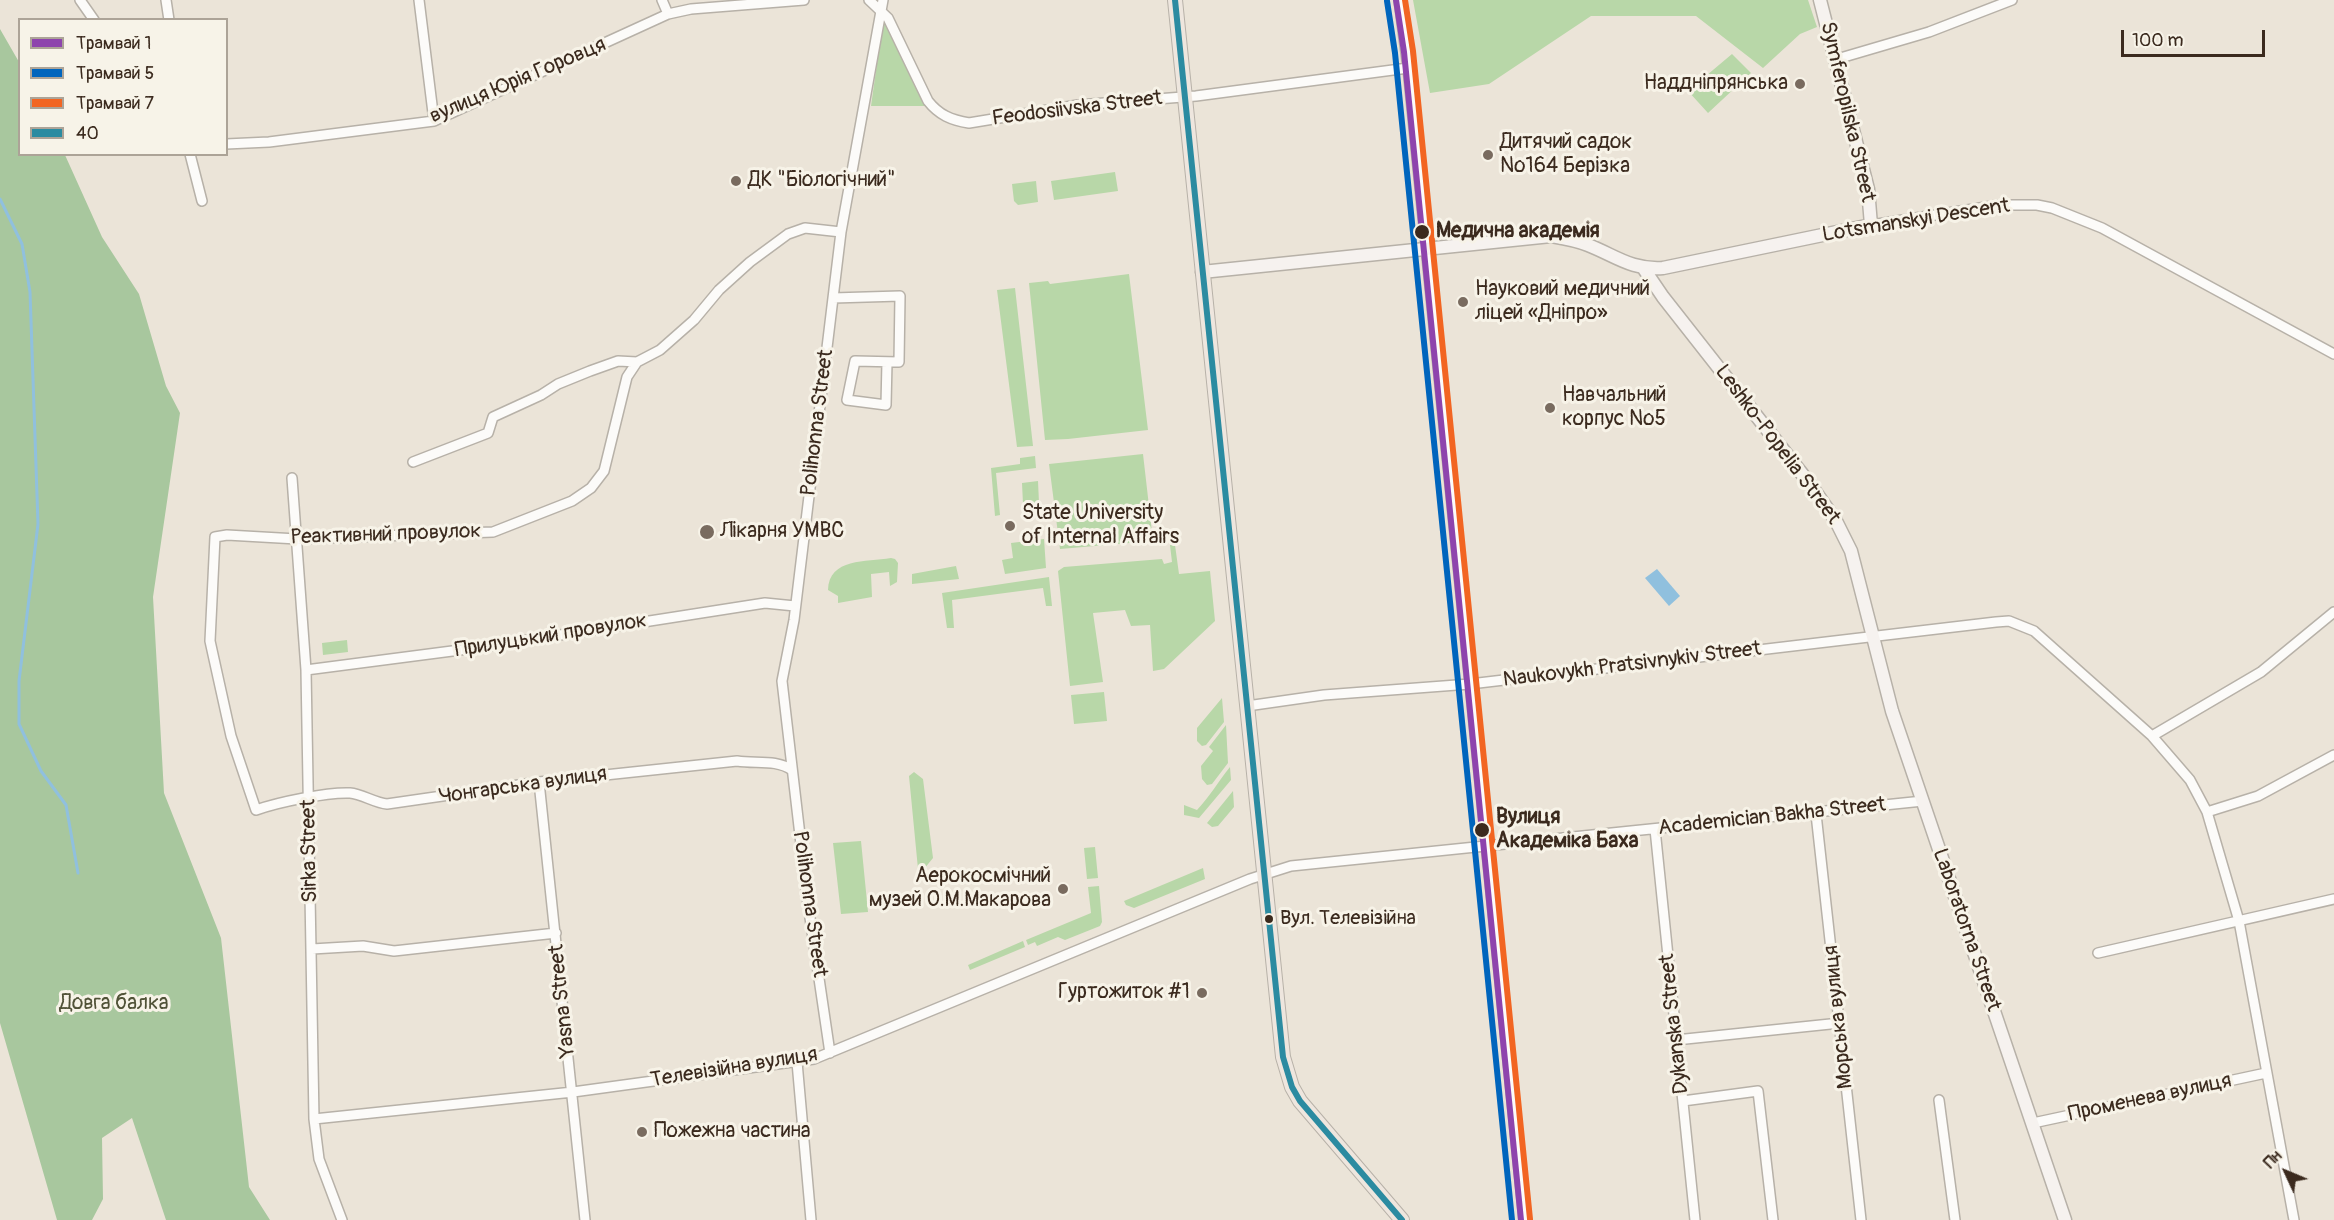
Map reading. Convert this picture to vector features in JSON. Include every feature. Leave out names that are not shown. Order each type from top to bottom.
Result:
[{"type":"main road","points":[[1174,0],[1283,1057],[1292,1087],[1311,1117],[1402,1220]]},
{"type":"main road","name":"Symferopilska Street","points":[[1820,0],[1837,59],[1868,189],[1871,225]]},
{"type":"main road","name":"Lotsmanskyi Descent","points":[[1644,269],[1663,268],[1871,225]]},
{"type":"main road","points":[[1202,272],[1551,236],[1589,245],[1644,269]]},
{"type":"main road","name":"Leshko-Popelia Street","points":[[1644,269],[1836,521],[1851,551],[1874,637]]},
{"type":"main road","name":"Laboratorna Street","points":[[1874,637],[1892,711],[2065,1220]]},
{"type":"street","points":[[80,0],[93,18]]},
{"type":"street","points":[[166,0],[169,18]]},
{"type":"street","points":[[419,0],[434,121]]},
{"type":"street","points":[[662,0],[668,14]]},
{"type":"street","name":"вулиця Юрія Горовця","points":[[228,144],[434,121],[668,14],[691,9],[804,0]]},
{"type":"street","points":[[869,0],[882,4]]},
{"type":"street","points":[[1399,0],[1408,68],[1524,1220]]},
{"type":"street","points":[[1837,59],[1929,32],[2012,0]]},
{"type":"street","name":"Feodosiivska Street","points":[[882,4],[928,101],[937,112],[954,121],[969,123],[1078,105],[1184,96],[1408,68]]},
{"type":"street","name":"Polihonna Street","points":[[830,1053],[782,681],[795,606],[841,232],[882,4]]},
{"type":"street","points":[[191,156],[202,201]]},
{"type":"street","name":"Lotsmanskyi Descent","points":[[1871,225],[1999,205],[2027,204],[2052,208],[2102,228],[2334,354]]},
{"type":"street","points":[[413,462],[488,433],[493,417],[512,406],[541,395],[558,384],[618,361],[638,362],[660,350],[675,338],[719,290],[750,262],[788,234],[805,228],[841,232]]},
{"type":"street","points":[[833,298],[900,297],[899,362],[855,361],[847,400],[886,405],[886,362]]},
{"type":"street","name":"Реактивний провулок","points":[[256,810],[231,736],[210,641],[215,537],[297,539],[493,532],[572,501],[591,488],[604,471],[627,377],[638,362]]},
{"type":"street","name":"Sirka Street","points":[[292,478],[306,670],[314,1119],[319,1159],[342,1220]]},
{"type":"street","name":"Прилуцький провулок","points":[[306,670],[483,647],[765,603],[795,606]]},
{"type":"street","points":[[2152,736],[2261,672],[2334,612]]},
{"type":"street","points":[[1874,637],[2002,622],[2022,624],[2034,631],[2152,736],[2190,780],[2207,812],[2239,921],[2294,1220]]},
{"type":"street","name":"Naukovykh Pratsivnykiv Street","points":[[1246,706],[1324,695],[1470,684],[1874,637]]},
{"type":"street","points":[[2207,812],[2258,796],[2334,755]]},
{"type":"street","name":"Чонгарська вулиця","points":[[256,810],[281,801],[352,793],[375,803],[387,804],[539,782],[737,761],[754,764],[769,762],[784,765],[792,770]]},
{"type":"street","name":"Yasna Street","points":[[539,782],[585,1220]]},
{"type":"street","name":"Academician Bakha Street","points":[[1264,874],[1292,866],[1654,828],[1816,814],[1923,801]]},
{"type":"street","name":"Морська вулиця","points":[[1816,814],[1861,1220]]},
{"type":"street","name":"Dykanska Street","points":[[1654,828],[1695,1220]]},
{"type":"street","name":"Телевізійна вулиця","points":[[314,1119],[573,1092],[797,1062],[830,1053],[1264,874]]},
{"type":"street","points":[[2098,953],[2334,899]]},
{"type":"street","points":[[312,949],[363,946],[394,951],[556,933]]},
{"type":"street","points":[[1677,1041],[1839,1023]]},
{"type":"street","points":[[797,1062],[811,1220]]},
{"type":"street","name":"Променева вулиця","points":[[2033,1123],[2266,1073]]},
{"type":"street","points":[[1683,1101],[1758,1091],[1773,1220]]},
{"type":"street","points":[[1940,1100],[1955,1220]]},
{"type":"green space","points":[[1413,0],[1808,0],[1817,27],[1800,34],[1763,68],[1696,16],[1591,16],[1489,84],[1430,93]]},
{"type":"green space","points":[[883,21],[887,24],[926,106],[871,106]]},
{"type":"green space","name":"Довга балка","points":[[0,29],[18,60],[18,156],[65,156],[102,237],[139,294],[166,386],[180,413],[153,597],[164,793],[221,938],[249,1187],[270,1220],[166,1220],[132,1118],[102,1138],[103,1199],[92,1220],[57,1220],[0,1023]]},
{"type":"green space","points":[[1732,54],[1751,73],[1708,113],[1688,91]]},
{"type":"green space","points":[[1115,172],[1118,191],[1054,200],[1051,181]]},
{"type":"green space","points":[[1036,181],[1038,202],[1018,205],[1014,201],[1012,184]]},
{"type":"green space","points":[[1129,274],[1148,430],[1045,440],[1029,283],[1048,281],[1050,284]]},
{"type":"green space","points":[[1015,288],[1033,446],[1017,447],[997,290]]},
{"type":"green space","points":[[1143,454],[1153,541],[1060,549],[1049,464]]},
{"type":"green space","points":[[1035,456],[1036,468],[996,473],[1000,515],[995,516],[991,468],[1020,464],[1020,458]]},
{"type":"green space","points":[[1038,481],[1039,503],[1023,504],[1022,483]]},
{"type":"green space","points":[[1044,539],[1046,568],[1005,574],[1002,560],[1013,558],[1011,543]]},
{"type":"green space","points":[[1170,545],[1175,545],[1179,574],[1210,571],[1215,621],[1164,669],[1153,671],[1150,625],[1131,626],[1125,610],[1093,613],[1103,682],[1070,686],[1058,571],[1064,567],[1162,559],[1164,564],[1172,562]]},
{"type":"green space","points":[[891,558],[898,563],[897,582],[890,586],[889,572],[871,574],[872,597],[838,603],[838,596],[828,590],[830,580],[842,567],[860,561]]},
{"type":"green space","points":[[956,566],[959,579],[912,584],[912,574]]},
{"type":"green space","points":[[1049,577],[1052,606],[1046,606],[1043,588],[952,600],[954,628],[947,628],[942,593]]},
{"type":"green space","points":[[347,640],[348,652],[323,655],[322,643]]},
{"type":"green space","points":[[1104,692],[1107,721],[1074,724],[1071,695]]},
{"type":"green space","points":[[1222,698],[1224,722],[1206,745],[1202,746],[1197,741],[1197,728]]},
{"type":"green space","points":[[1226,725],[1228,763],[1212,784],[1207,785],[1202,779],[1201,766],[1213,751],[1209,747]]},
{"type":"green space","points":[[1230,767],[1231,780],[1199,818],[1184,815],[1184,805],[1197,810]]},
{"type":"green space","points":[[914,772],[923,779],[933,858],[924,869],[918,869],[909,776]]},
{"type":"green space","points":[[1233,791],[1234,807],[1218,826],[1212,827],[1207,823]]},
{"type":"green space","points":[[861,841],[868,912],[841,914],[833,843]]},
{"type":"green space","points":[[1095,847],[1098,878],[1087,879],[1084,848]]},
{"type":"green space","points":[[1203,868],[1205,879],[1134,908],[1126,905],[1124,901]]},
{"type":"green space","points":[[1099,886],[1102,922],[1100,926],[1065,940],[1058,937],[1037,946],[1035,942],[1028,945],[1026,940],[1091,913],[1088,887]]},
{"type":"green space","points":[[1023,941],[1025,947],[970,970],[968,965]]},
{"type":"water","points":[[1657,569],[1680,596],[1669,606],[1645,578]]},
{"type":"waterway","points":[[0,199],[22,244],[30,292],[38,524],[19,681],[19,724],[41,771],[66,805],[78,873]]},
{"type":"tram line","name":"1","points":[[1396,0],[1404,52],[1521,1220]]},
{"type":"tram line","name":"7","points":[[1405,0],[1413,51],[1530,1219]]},
{"type":"tram line","name":"5","points":[[1387,1],[1395,53],[1512,1220]]},
{"type":"transit line","name":"40","points":[[1175,0],[1283,1057],[1292,1087],[1300,1101],[1402,1220]]},
{"type":"place","name":"Наддніпрянська","points":[[1800,84]]},
{"type":"place","name":"Дитячий садок №164 Берізка","points":[[1488,155]]},
{"type":"place","name":"ДК \"Біологічний\"","points":[[736,181]]},
{"type":"place","name":"Медична академія","points":[[1422,232]]},
{"type":"place","name":"Науковий медичний ліцей «Дніпро»","points":[[1463,302]]},
{"type":"place","name":"Навчальний корпус №5","points":[[1550,408]]},
{"type":"place","name":"State University of Internal Affairs","points":[[1010,526]]},
{"type":"place","name":"Лікарня УМВС","points":[[707,532]]},
{"type":"place","name":"Вулиця Академіка Баха","points":[[1482,830]]},
{"type":"place","name":"Аерокосмічний музей О.М.Макарова","points":[[1063,889]]},
{"type":"place","name":"Вул. Телевізійна","points":[[1269,919]]},
{"type":"place","name":"Гуртожиток #1","points":[[1202,993]]},
{"type":"place","name":"Пожежна частина","points":[[642,1132]]}]
